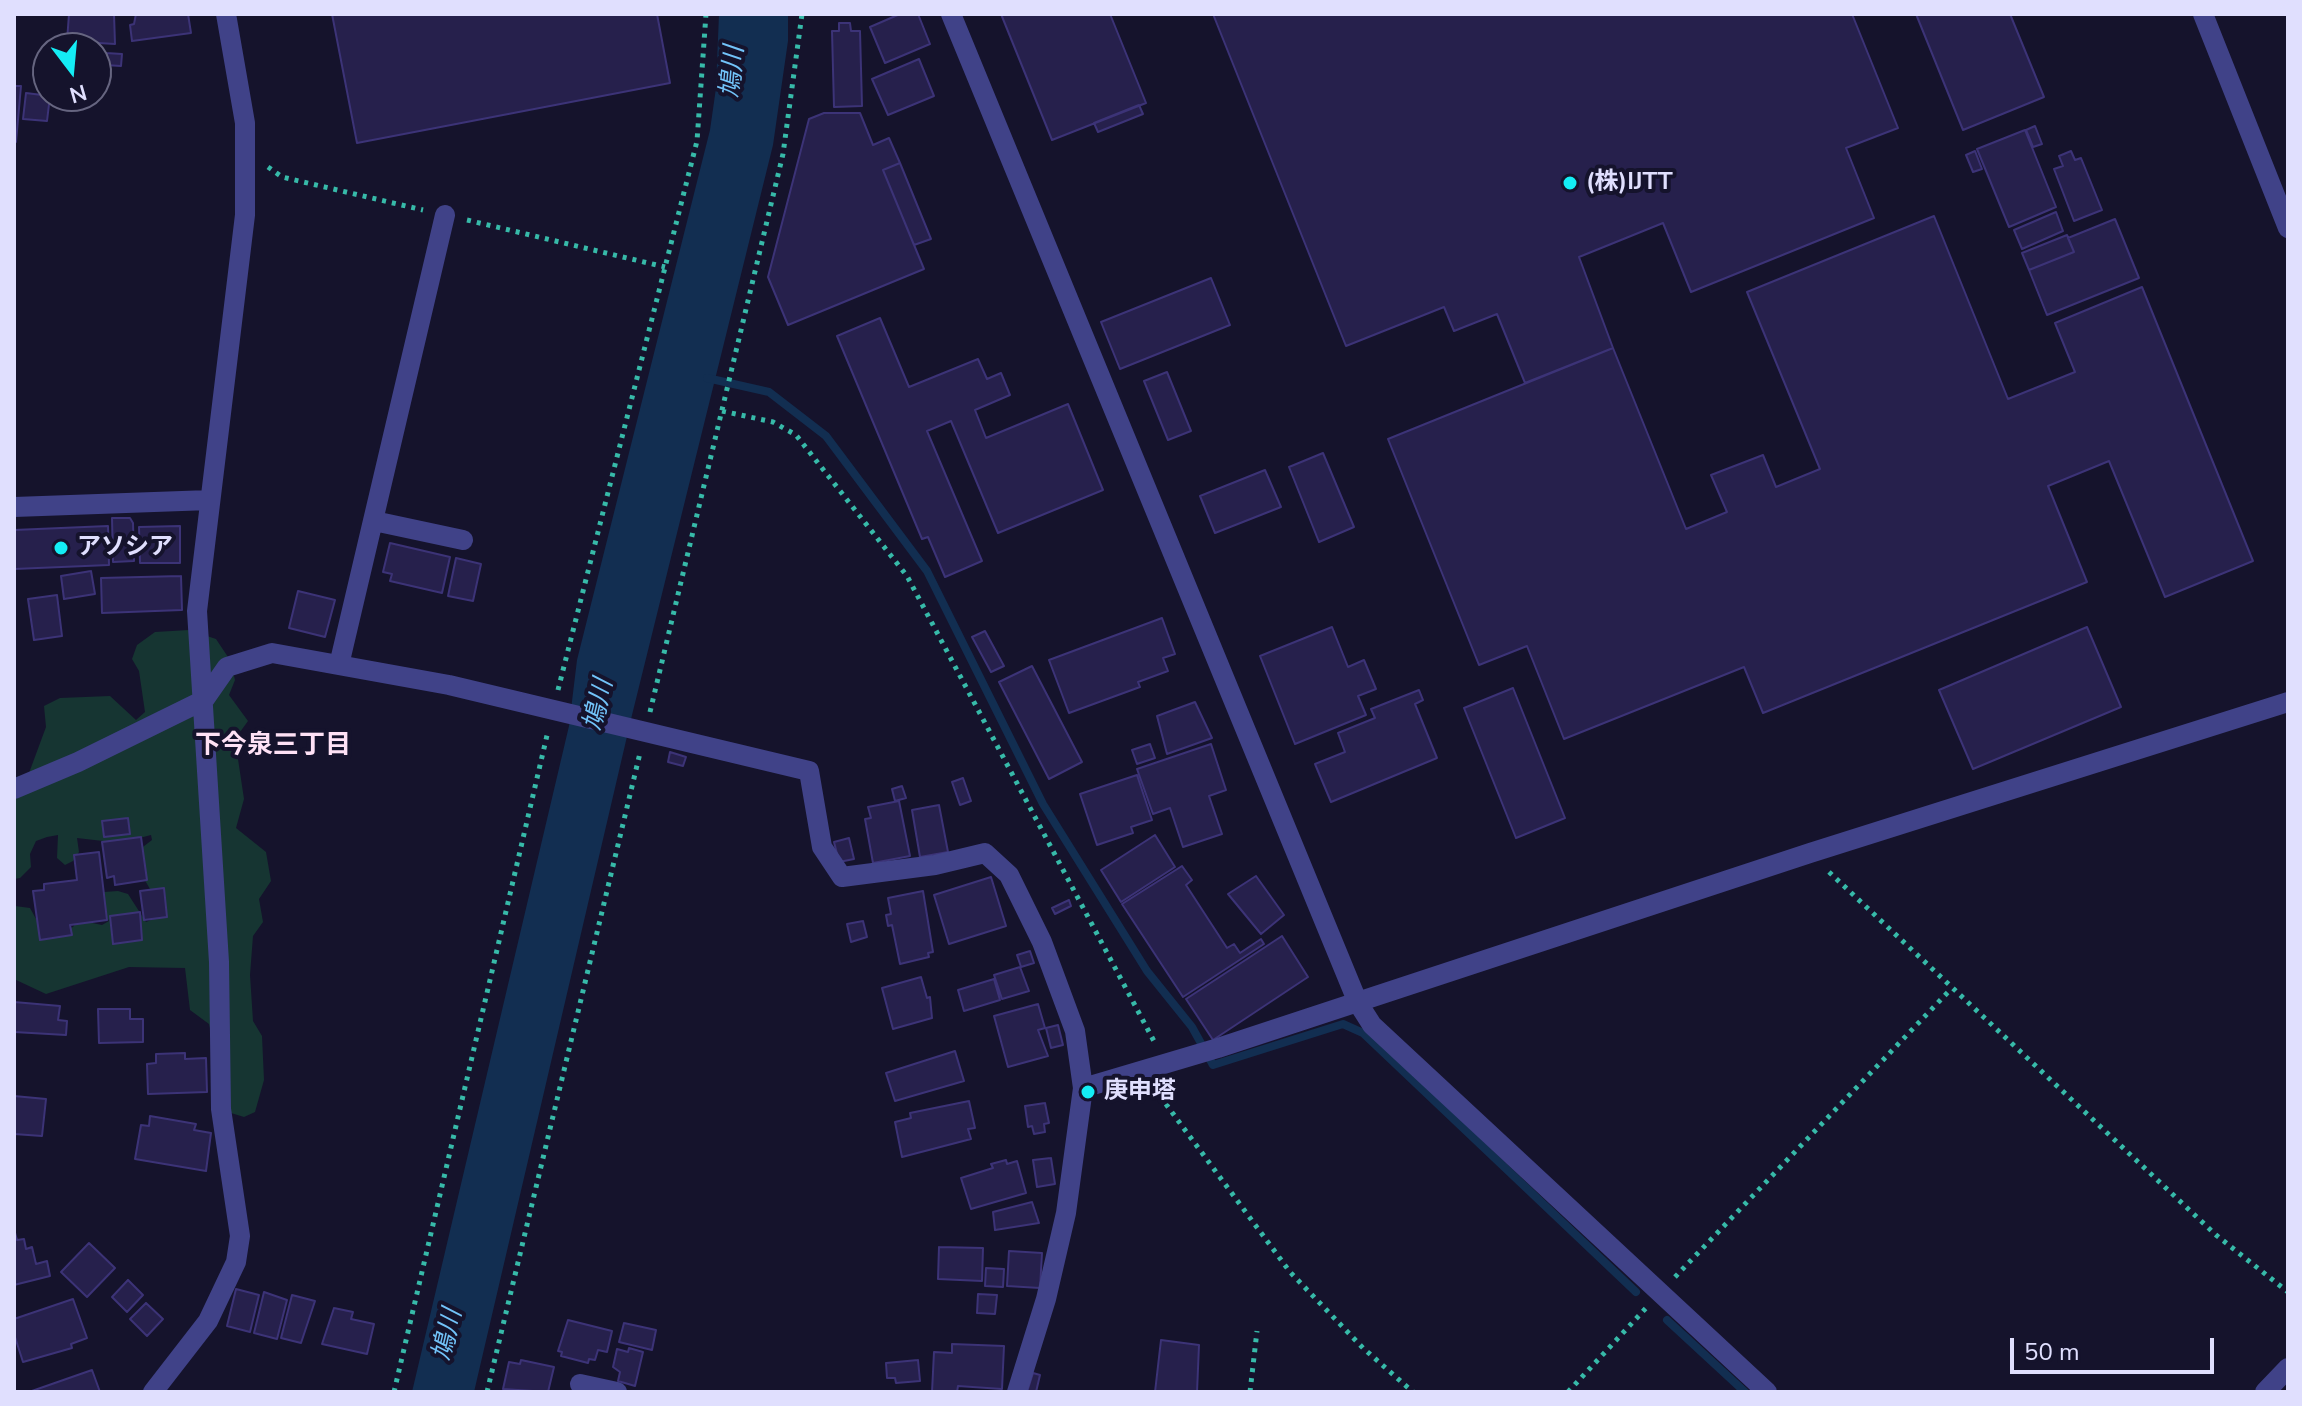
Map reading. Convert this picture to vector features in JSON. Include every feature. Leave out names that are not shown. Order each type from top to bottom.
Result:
[{"type":"street","points":[[153,1392],[208,1321],[236,1262],[240,1236],[221,1109],[219,962],[197,611],[245,215],[245,123],[226,14]]},
{"type":"street","points":[[951,14],[1358,1003],[1372,1025],[1662,1291],[1767,1392]]},
{"type":"street","points":[[2203,14],[2288,228]]},
{"type":"street","points":[[339,665],[445,215]]},
{"type":"street","points":[[14,507],[210,500]]},
{"type":"street","points":[[374,521],[463,540]]},
{"type":"street","points":[[14,789],[78,762],[204,700],[227,667],[272,653],[449,685],[809,771],[822,847],[842,877],[935,865],[985,853],[1009,875],[1042,942],[1075,1031],[1083,1088],[1066,1213],[1046,1299],[1017,1392]]},
{"type":"street","points":[[1083,1088],[1218,1048],[1810,853],[2288,702]]},
{"type":"street","points":[[2265,1392],[2288,1368]]},
{"type":"street","points":[[580,1384],[617,1392]]},
{"type":"path","points":[[487,1392],[640,731],[732,371],[783,154],[802,14]]},
{"type":"path","points":[[722,411],[773,422],[796,435],[907,576],[1175,1061]]},
{"type":"path","points":[[1810,853],[1951,989],[2216,1235],[2288,1292]]},
{"type":"path","points":[[1568,1392],[1951,989]]},
{"type":"path","points":[[1142,1070],[1290,1272],[1363,1348],[1413,1392]]},
{"type":"path","points":[[1250,1392],[1257,1331]]},
{"type":"green space","points":[[189,630],[216,639],[230,660],[235,680],[229,695],[248,721],[235,739],[244,799],[236,828],[266,852],[271,881],[259,899],[263,922],[253,936],[250,975],[253,1021],[262,1036],[264,1080],[255,1112],[244,1117],[231,1113],[209,1024],[190,1010],[185,968],[129,967],[46,994],[14,979],[15,906],[30,908],[41,928],[57,934],[73,927],[78,920],[102,925],[109,921],[98,901],[104,892],[118,891],[128,894],[146,922],[153,919],[154,896],[131,856],[152,840],[151,835],[109,846],[103,841],[77,838],[79,852],[73,861],[65,865],[57,858],[58,835],[47,837],[36,841],[30,854],[31,867],[20,878],[14,879],[14,778],[29,773],[46,727],[44,706],[60,698],[110,696],[136,720],[145,712],[139,671],[132,659],[137,645],[155,632]]},
{"type":"water","name":"鳩川","points":[[719,14],[788,14],[788,41],[773,145],[632,715],[474,1392],[412,1392],[569,726],[577,660],[710,130],[716,88]]},
{"type":"building","points":[[69,14],[114,14],[115,44],[112,44],[112,32],[68,32]]},
{"type":"building","points":[[136,14],[188,14],[191,33],[132,41],[130,25],[134,24]]},
{"type":"building","points":[[332,14],[657,14],[670,83],[357,143]]},
{"type":"building","points":[[900,14],[918,14],[930,44],[885,63],[870,27]]},
{"type":"building","points":[[1001,14],[1110,14],[1146,103],[1052,140]]},
{"type":"building","name":"(株)IJTT","points":[[1213,14],[1852,14],[1898,128],[1846,148],[1874,218],[1691,292],[1663,223],[1579,257],[1613,348],[1525,383],[1497,314],[1454,331],[1444,307],[1346,346]]},
{"type":"building","points":[[1916,14],[2010,14],[2044,97],[1963,130]]},
{"type":"building","points":[[839,23],[850,23],[851,31],[860,31],[862,106],[834,107],[832,31],[839,31]]},
{"type":"building","points":[[112,53],[122,54],[121,66],[112,65]]},
{"type":"building","points":[[919,59],[934,96],[888,115],[872,79]]},
{"type":"building","points":[[14,86],[21,86],[16,142],[14,142]]},
{"type":"building","points":[[26,93],[32,94],[32,112],[48,112],[47,121],[23,119]]},
{"type":"building","points":[[1139,105],[1143,114],[1098,132],[1094,123]]},
{"type":"building","points":[[824,113],[860,113],[873,145],[889,138],[900,163],[883,170],[924,269],[788,325],[768,277],[809,119]]},
{"type":"building","points":[[2035,126],[2042,144],[2033,147],[2026,130]]},
{"type":"building","points":[[2025,130],[2056,207],[2009,227],[1977,149]]},
{"type":"building","points":[[1975,151],[1982,169],[1973,172],[1966,155]]},
{"type":"building","points":[[2071,151],[2075,160],[2081,158],[2102,210],[2074,221],[2054,169],[2063,166],[2059,156]]},
{"type":"building","points":[[900,163],[931,239],[914,245],[883,170]]},
{"type":"building","points":[[2056,212],[2063,231],[2022,249],[2014,230]]},
{"type":"building","points":[[1934,216],[2008,399],[2075,372],[2055,323],[2142,287],[2253,561],[2165,597],[2109,461],[2048,486],[2087,582],[1763,713],[1744,667],[1564,739],[1527,646],[1479,665],[1388,439],[1613,348],[1686,529],[1727,512],[1711,475],[1763,455],[1776,487],[1820,469],[1747,292]]},
{"type":"building","points":[[2115,219],[2139,278],[2047,315],[2029,270],[2074,252],[2068,238]]},
{"type":"building","points":[[2067,235],[2074,252],[2029,270],[2022,253]]},
{"type":"building","points":[[1211,278],[1230,325],[1120,369],[1101,322]]},
{"type":"building","points":[[880,318],[909,387],[978,359],[987,379],[1001,373],[1010,395],[975,410],[986,438],[1068,404],[1103,490],[998,533],[951,421],[927,431],[982,561],[945,577],[928,537],[922,539],[837,336]]},
{"type":"building","points":[[1167,372],[1191,431],[1168,440],[1144,381]]},
{"type":"building","points":[[1323,453],[1354,527],[1319,542],[1289,467]]},
{"type":"building","points":[[1265,470],[1281,507],[1215,533],[1200,496]]},
{"type":"building","points":[[112,518],[130,518],[133,523],[134,561],[113,562]]},
{"type":"building","name":"アソシア","points":[[108,526],[109,565],[14,569],[14,530]]},
{"type":"building","points":[[180,526],[180,563],[140,563],[139,527]]},
{"type":"building","points":[[390,543],[450,557],[442,593],[390,581],[392,574],[383,572]]},
{"type":"building","points":[[456,558],[481,564],[473,601],[448,596]]},
{"type":"building","points":[[91,571],[95,594],[64,599],[61,576]]},
{"type":"building","points":[[181,576],[182,610],[102,613],[101,578]]},
{"type":"building","points":[[298,591],[335,600],[325,637],[289,628]]},
{"type":"building","points":[[57,595],[62,636],[34,640],[28,599]]},
{"type":"building","points":[[1162,618],[1175,654],[1163,658],[1168,671],[1138,682],[1140,687],[1069,713],[1049,660]]},
{"type":"building","points":[[1332,627],[1348,667],[1364,660],[1376,689],[1358,696],[1366,715],[1295,744],[1260,656]]},
{"type":"building","points":[[2087,627],[2121,707],[1973,769],[1939,690]]},
{"type":"building","points":[[985,631],[1004,666],[991,672],[972,637]]},
{"type":"building","points":[[1032,666],[1082,762],[1049,779],[999,682]]},
{"type":"building","points":[[1513,688],[1565,818],[1516,838],[1464,708]]},
{"type":"building","points":[[1419,690],[1423,700],[1415,704],[1437,758],[1331,802],[1315,764],[1345,752],[1338,733],[1375,718],[1371,709]]},
{"type":"building","points":[[1195,702],[1212,738],[1167,754],[1157,716]]},
{"type":"building","points":[[1150,744],[1155,758],[1137,764],[1132,750]]},
{"type":"building","points":[[1211,744],[1226,790],[1209,796],[1222,834],[1183,847],[1170,808],[1153,814],[1137,769]]},
{"type":"building","points":[[670,752],[686,757],[683,766],[668,762]]},
{"type":"building","points":[[1137,775],[1152,820],[1131,827],[1133,833],[1097,845],[1080,794]]},
{"type":"building","points":[[963,778],[971,801],[960,805],[952,782]]},
{"type":"building","points":[[902,786],[906,798],[895,801],[892,789]]},
{"type":"building","points":[[899,801],[910,856],[873,863],[865,819],[871,818],[868,807]]},
{"type":"building","points":[[939,805],[948,852],[920,857],[912,810]]},
{"type":"building","points":[[128,818],[130,834],[104,837],[102,821]]},
{"type":"building","points":[[1155,835],[1175,867],[1121,902],[1101,870]]},
{"type":"building","points":[[141,837],[147,880],[115,885],[114,876],[107,878],[102,842]]},
{"type":"building","points":[[849,838],[854,859],[839,862],[834,842]]},
{"type":"building","points":[[99,852],[107,920],[70,925],[72,935],[40,940],[33,891],[44,890],[44,884],[77,880],[74,855]]},
{"type":"building","points":[[1182,866],[1192,880],[1186,885],[1227,948],[1234,944],[1240,953],[1261,939],[1264,944],[1183,997],[1122,904]]},
{"type":"building","points":[[1256,876],[1284,915],[1261,934],[1228,894]]},
{"type":"building","points":[[991,877],[1006,926],[949,944],[934,895]]},
{"type":"building","points":[[164,888],[167,917],[144,920],[140,891]]},
{"type":"building","points":[[923,891],[933,952],[928,953],[929,957],[900,964],[892,925],[888,926],[886,915],[891,914],[888,898]]},
{"type":"building","points":[[1069,900],[1071,906],[1055,914],[1052,908]]},
{"type":"building","points":[[140,912],[142,940],[113,944],[110,916]]},
{"type":"building","points":[[863,921],[867,937],[851,942],[847,924]]},
{"type":"building","points":[[1282,936],[1308,977],[1213,1040],[1186,999]]},
{"type":"building","points":[[1030,951],[1034,963],[1021,967],[1017,955]]},
{"type":"building","points":[[1020,967],[1029,991],[1002,999],[994,975]]},
{"type":"building","points":[[921,977],[927,998],[930,997],[932,1018],[893,1029],[882,988]]},
{"type":"building","points":[[994,979],[1000,1000],[964,1011],[958,990]]},
{"type":"building","points":[[14,1002],[60,1006],[58,1020],[67,1021],[66,1035],[14,1032]]},
{"type":"building","points":[[1038,1004],[1045,1028],[1038,1030],[1048,1056],[1008,1067],[994,1016]]},
{"type":"building","points":[[98,1009],[130,1009],[130,1019],[143,1019],[143,1042],[99,1043]]},
{"type":"building","points":[[1058,1025],[1063,1045],[1051,1048],[1046,1028]]},
{"type":"building","points":[[955,1051],[964,1081],[895,1101],[886,1073]]},
{"type":"building","points":[[185,1053],[185,1059],[206,1058],[207,1092],[148,1094],[147,1064],[156,1063],[156,1054]]},
{"type":"building","points":[[14,1096],[46,1099],[42,1136],[14,1134]]},
{"type":"building","points":[[969,1101],[975,1128],[968,1129],[971,1139],[902,1157],[895,1122],[911,1118],[910,1113]]},
{"type":"building","points":[[1045,1103],[1049,1123],[1044,1124],[1045,1132],[1034,1134],[1032,1126],[1028,1127],[1025,1106]]},
{"type":"building","points":[[150,1116],[196,1124],[194,1130],[211,1133],[206,1171],[135,1159],[141,1125],[149,1126]]},
{"type":"building","points":[[1051,1158],[1055,1184],[1037,1187],[1033,1160]]},
{"type":"building","points":[[1006,1160],[1007,1164],[1017,1161],[1026,1193],[971,1209],[961,1178],[993,1168],[991,1164]]},
{"type":"building","points":[[1032,1202],[1039,1223],[995,1230],[993,1212]]},
{"type":"building","points":[[14,1229],[17,1240],[24,1239],[26,1249],[32,1247],[36,1264],[47,1261],[50,1276],[14,1285]]},
{"type":"building","points":[[89,1243],[115,1268],[87,1297],[61,1272]]},
{"type":"building","points":[[939,1247],[983,1248],[982,1281],[938,1279]]},
{"type":"building","points":[[1009,1251],[1042,1253],[1040,1288],[1007,1286]]},
{"type":"building","points":[[986,1268],[1004,1269],[1003,1287],[985,1286]]},
{"type":"building","points":[[128,1280],[143,1295],[127,1312],[112,1297]]},
{"type":"building","points":[[236,1289],[259,1295],[250,1332],[227,1326]]},
{"type":"building","points":[[264,1292],[287,1300],[277,1339],[254,1333]]},
{"type":"building","points":[[978,1294],[997,1295],[995,1314],[977,1313]]},
{"type":"building","points":[[292,1295],[315,1301],[301,1343],[281,1338]]},
{"type":"building","points":[[73,1299],[87,1338],[71,1344],[72,1348],[23,1362],[14,1334],[14,1319]]},
{"type":"building","points":[[146,1303],[163,1319],[147,1336],[130,1319]]},
{"type":"building","points":[[334,1308],[353,1312],[351,1319],[374,1324],[367,1354],[322,1344]]},
{"type":"building","points":[[568,1320],[612,1331],[607,1352],[598,1350],[595,1360],[589,1359],[588,1363],[561,1356],[562,1352],[558,1351]]},
{"type":"building","points":[[624,1323],[656,1330],[652,1350],[619,1342]]},
{"type":"building","points":[[1161,1340],[1199,1345],[1197,1392],[1155,1392]]},
{"type":"building","points":[[952,1344],[1004,1346],[1002,1389],[958,1386],[957,1392],[932,1392],[934,1352],[952,1353]]},
{"type":"building","points":[[629,1348],[643,1352],[635,1386],[618,1381],[620,1372],[613,1367],[617,1349],[628,1352]]},
{"type":"building","points":[[521,1360],[554,1367],[548,1392],[503,1389],[509,1362],[520,1364]]},
{"type":"building","points":[[918,1360],[920,1381],[896,1383],[895,1378],[887,1378],[886,1363]]},
{"type":"building","points":[[92,1370],[100,1392],[29,1392]]},
{"type":"building","points":[[1033,1373],[1040,1375],[1036,1392],[1027,1392]]},
{"type":"waterway","points":[[707,378],[769,392],[826,436],[927,571],[1043,804],[1147,971],[1192,1027],[1213,1065],[1343,1024],[1363,1033],[1636,1292]]},
{"type":"waterway","points":[[1667,1320],[1745,1392]]},
{"type":"place","name":"(株)IJTT","points":[[1570,183]]},
{"type":"place","name":"アソシア","points":[[61,548]]},
{"type":"place","name":"庚申塔","points":[[1088,1092]]},
{"type":"district","name":"下今泉三丁目","points":[[273,747]]}]
